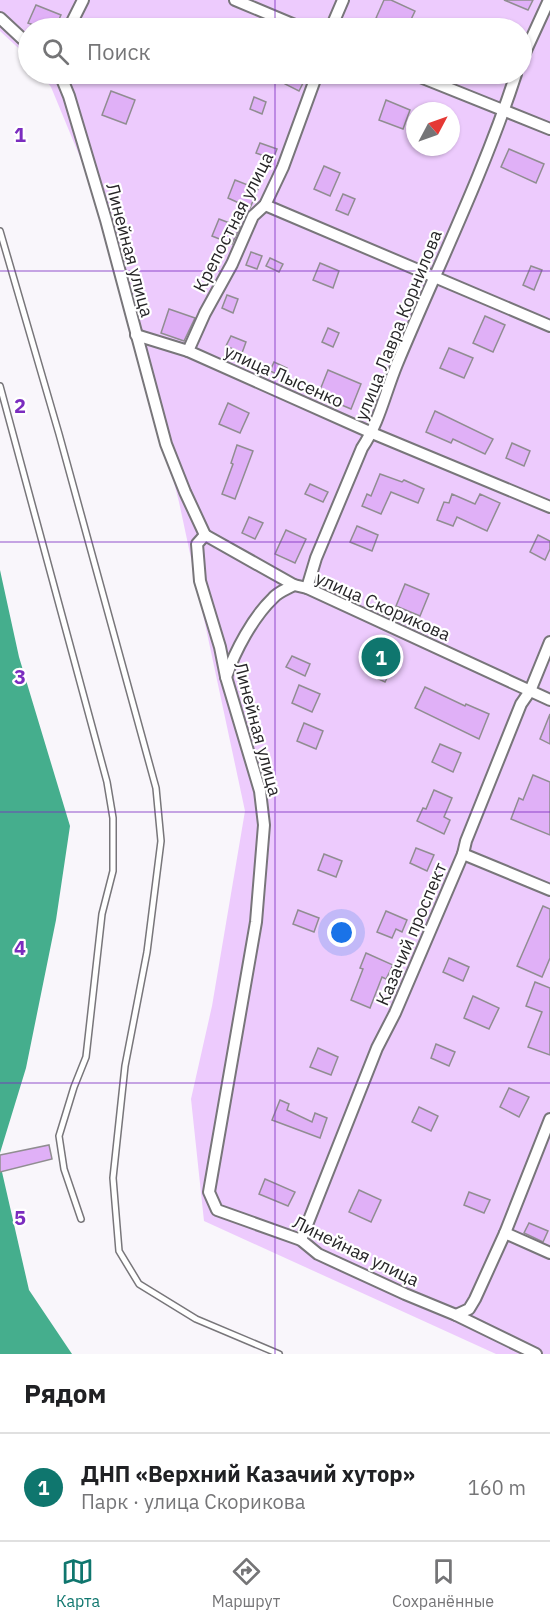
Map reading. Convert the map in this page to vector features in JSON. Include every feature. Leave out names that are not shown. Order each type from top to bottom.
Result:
[{"type":"street","points":[[74,18],[83,0]]},
{"type":"street","points":[[235,0],[278,18]]},
{"type":"street","points":[[335,18],[343,0]]},
{"type":"street","points":[[532,37],[549,0]]},
{"type":"street","points":[[0,18],[18,35]]},
{"type":"street","name":"Линейная улица","points":[[63,84],[105,220],[166,444],[185,492],[206,535],[197,544],[200,581],[260,791],[264,825],[256,922],[209,1192],[218,1210],[301,1240],[318,1254],[456,1315],[536,1354]]},
{"type":"street","name":"Крепостная улица","points":[[188,351],[254,216],[265,205],[283,167],[313,84]]},
{"type":"street","points":[[438,84],[550,129]]},
{"type":"street","name":"улица Лавра Корнилова","points":[[307,588],[316,558],[362,448],[372,433],[396,365],[427,297],[513,84]]},
{"type":"street","points":[[265,205],[550,326]]},
{"type":"street","name":"улица Лысенко","points":[[136,335],[188,351],[372,433],[550,507]]},
{"type":"street","name":"улица Скорикова","points":[[206,535],[294,585],[307,588],[550,700]]},
{"type":"street","points":[[226,677],[234,655],[258,617],[274,597],[294,585]]},
{"type":"street","name":"Казачий проспект","points":[[301,1240],[377,1048],[395,1013],[463,854],[466,841],[521,704],[530,691],[550,642]]},
{"type":"street","points":[[463,854],[550,890]]},
{"type":"street","points":[[456,1315],[469,1309],[475,1299],[505,1233],[550,1119]]},
{"type":"street","points":[[505,1233],[550,1253]]},
{"type":"lane","points":[[0,231],[59,434],[156,788],[161,841],[147,952],[125,1066],[113,1178],[119,1251],[139,1284],[196,1319],[279,1354]]},
{"type":"lane","points":[[0,386],[107,782],[113,818],[113,871],[102,914],[86,1057],[59,1136],[64,1169],[81,1219]]},
{"type":"shaded area","points":[[0,0],[550,0],[550,1354],[496,1354],[204,1221],[191,1099],[212,1006],[245,811],[179,502],[106,220],[49,84],[532,84],[532,18],[18,18],[18,48],[0,31]]},
{"type":"shaded area","points":[[0,570],[19,657],[70,826],[56,920],[26,1068],[0,1153]]},
{"type":"shaded area","points":[[0,1172],[2,1172],[29,1290],[72,1354],[0,1354]]},
{"type":"building","points":[[384,0],[391,0],[415,11],[412,18],[376,18]]},
{"type":"building","points":[[504,0],[533,0],[528,10]]},
{"type":"building","points":[[36,5],[61,15],[60,18],[30,18]]},
{"type":"building","points":[[285,84],[302,84],[299,91]]},
{"type":"building","points":[[111,91],[135,100],[126,124],[102,115]]},
{"type":"building","points":[[254,97],[266,102],[262,114],[250,109]]},
{"type":"building","points":[[386,100],[406,108],[403,129],[379,120]]},
{"type":"building","points":[[260,143],[277,149],[273,159],[256,153]]},
{"type":"building","points":[[509,149],[544,164],[536,183],[501,167]]},
{"type":"building","points":[[324,166],[340,173],[330,196],[314,189]]},
{"type":"building","points":[[235,180],[258,189],[250,208],[228,198]]},
{"type":"building","points":[[343,194],[355,199],[348,215],[336,210]]},
{"type":"building","points":[[219,219],[240,227],[232,244],[212,236]]},
{"type":"building","points":[[251,252],[262,256],[257,269],[246,265]]},
{"type":"building","points":[[270,258],[283,264],[279,272],[266,266]]},
{"type":"building","points":[[320,263],[339,271],[333,288],[313,280]]},
{"type":"building","points":[[531,266],[542,270],[534,290],[523,285]]},
{"type":"building","points":[[227,295],[238,299],[233,313],[222,308]]},
{"type":"building","points":[[169,309],[195,318],[184,341],[161,333]]},
{"type":"building","points":[[485,316],[505,325],[493,352],[473,343]]},
{"type":"building","points":[[328,328],[339,333],[333,347],[322,342]]},
{"type":"building","points":[[231,336],[246,342],[242,353],[226,346]]},
{"type":"building","points":[[449,348],[473,358],[464,378],[440,368]]},
{"type":"building","points":[[274,362],[287,368],[283,377],[270,371]]},
{"type":"building","points":[[328,370],[361,384],[351,409],[318,395]]},
{"type":"building","points":[[228,403],[249,413],[240,433],[219,424]]},
{"type":"building","points":[[435,411],[493,439],[485,454],[453,439],[451,443],[426,432]]},
{"type":"building","points":[[512,443],[530,451],[524,466],[506,458]]},
{"type":"building","points":[[237,445],[253,451],[235,499],[222,494]]},
{"type":"building","points":[[380,474],[402,482],[404,480],[424,489],[418,503],[391,492],[381,514],[362,506],[367,494],[371,496]]},
{"type":"building","points":[[310,484],[328,492],[323,502],[305,494]]},
{"type":"building","points":[[452,494],[475,504],[480,494],[500,503],[487,531],[457,517],[453,526],[437,520],[444,502],[449,503]]},
{"type":"building","points":[[249,517],[263,523],[255,539],[242,533]]},
{"type":"building","points":[[357,526],[378,535],[372,551],[350,542]]},
{"type":"building","points":[[286,530],[306,539],[295,563],[275,554]]},
{"type":"building","points":[[538,535],[550,541],[550,549],[545,560],[530,552]]},
{"type":"building","points":[[405,584],[429,594],[420,616],[396,606]]},
{"type":"building","points":[[292,656],[310,664],[305,676],[286,667]]},
{"type":"building","points":[[379,656],[394,663],[385,682],[370,675]]},
{"type":"building","points":[[299,685],[320,694],[312,712],[292,703]]},
{"type":"building","points":[[425,687],[465,706],[466,704],[489,714],[479,739],[415,708]]},
{"type":"building","points":[[550,714],[550,744],[540,739]]},
{"type":"building","points":[[304,723],[323,731],[316,749],[297,741]]},
{"type":"building","points":[[440,744],[461,753],[453,772],[432,762]]},
{"type":"building","points":[[533,775],[550,782],[550,835],[511,819],[519,798],[523,800]]},
{"type":"building","points":[[434,790],[452,798],[444,817],[450,820],[444,834],[417,821],[423,808],[426,809]]},
{"type":"building","points":[[416,848],[434,855],[427,871],[410,863]]},
{"type":"building","points":[[324,854],[342,861],[336,877],[318,870]]},
{"type":"building","points":[[543,906],[550,909],[550,958],[542,977],[517,966]]},
{"type":"building","points":[[298,910],[319,918],[314,932],[293,924]]},
{"type":"building","points":[[386,911],[407,920],[402,932],[396,929],[392,938],[377,932]]},
{"type":"building","points":[[366,953],[393,965],[386,979],[382,977],[370,1008],[351,1000],[363,969],[360,968]]},
{"type":"building","points":[[449,958],[469,967],[463,981],[443,972]]},
{"type":"building","points":[[535,982],[550,988],[550,1055],[528,1047],[542,1012],[526,1006]]},
{"type":"building","points":[[473,996],[499,1008],[489,1029],[464,1018]]},
{"type":"building","points":[[436,1044],[455,1052],[449,1066],[431,1058]]},
{"type":"building","points":[[318,1048],[338,1057],[331,1075],[310,1067]]},
{"type":"building","points":[[509,1088],[529,1097],[519,1117],[500,1107]]},
{"type":"building","points":[[280,1100],[289,1104],[287,1110],[312,1122],[315,1113],[327,1118],[320,1138],[272,1120]]},
{"type":"building","points":[[419,1107],[438,1116],[431,1131],[412,1122]]},
{"type":"building","points":[[49,1145],[52,1159],[0,1172],[0,1155]]},
{"type":"building","points":[[265,1179],[295,1192],[288,1206],[259,1194]]},
{"type":"building","points":[[359,1190],[381,1200],[371,1222],[349,1212]]},
{"type":"building","points":[[469,1192],[490,1200],[484,1213],[464,1205]]},
{"type":"building","points":[[529,1223],[548,1231],[543,1242],[524,1233]]},
{"type":"place","name":"ДНП «Верхний Казачий хутор»","points":[[381,657]]}]
